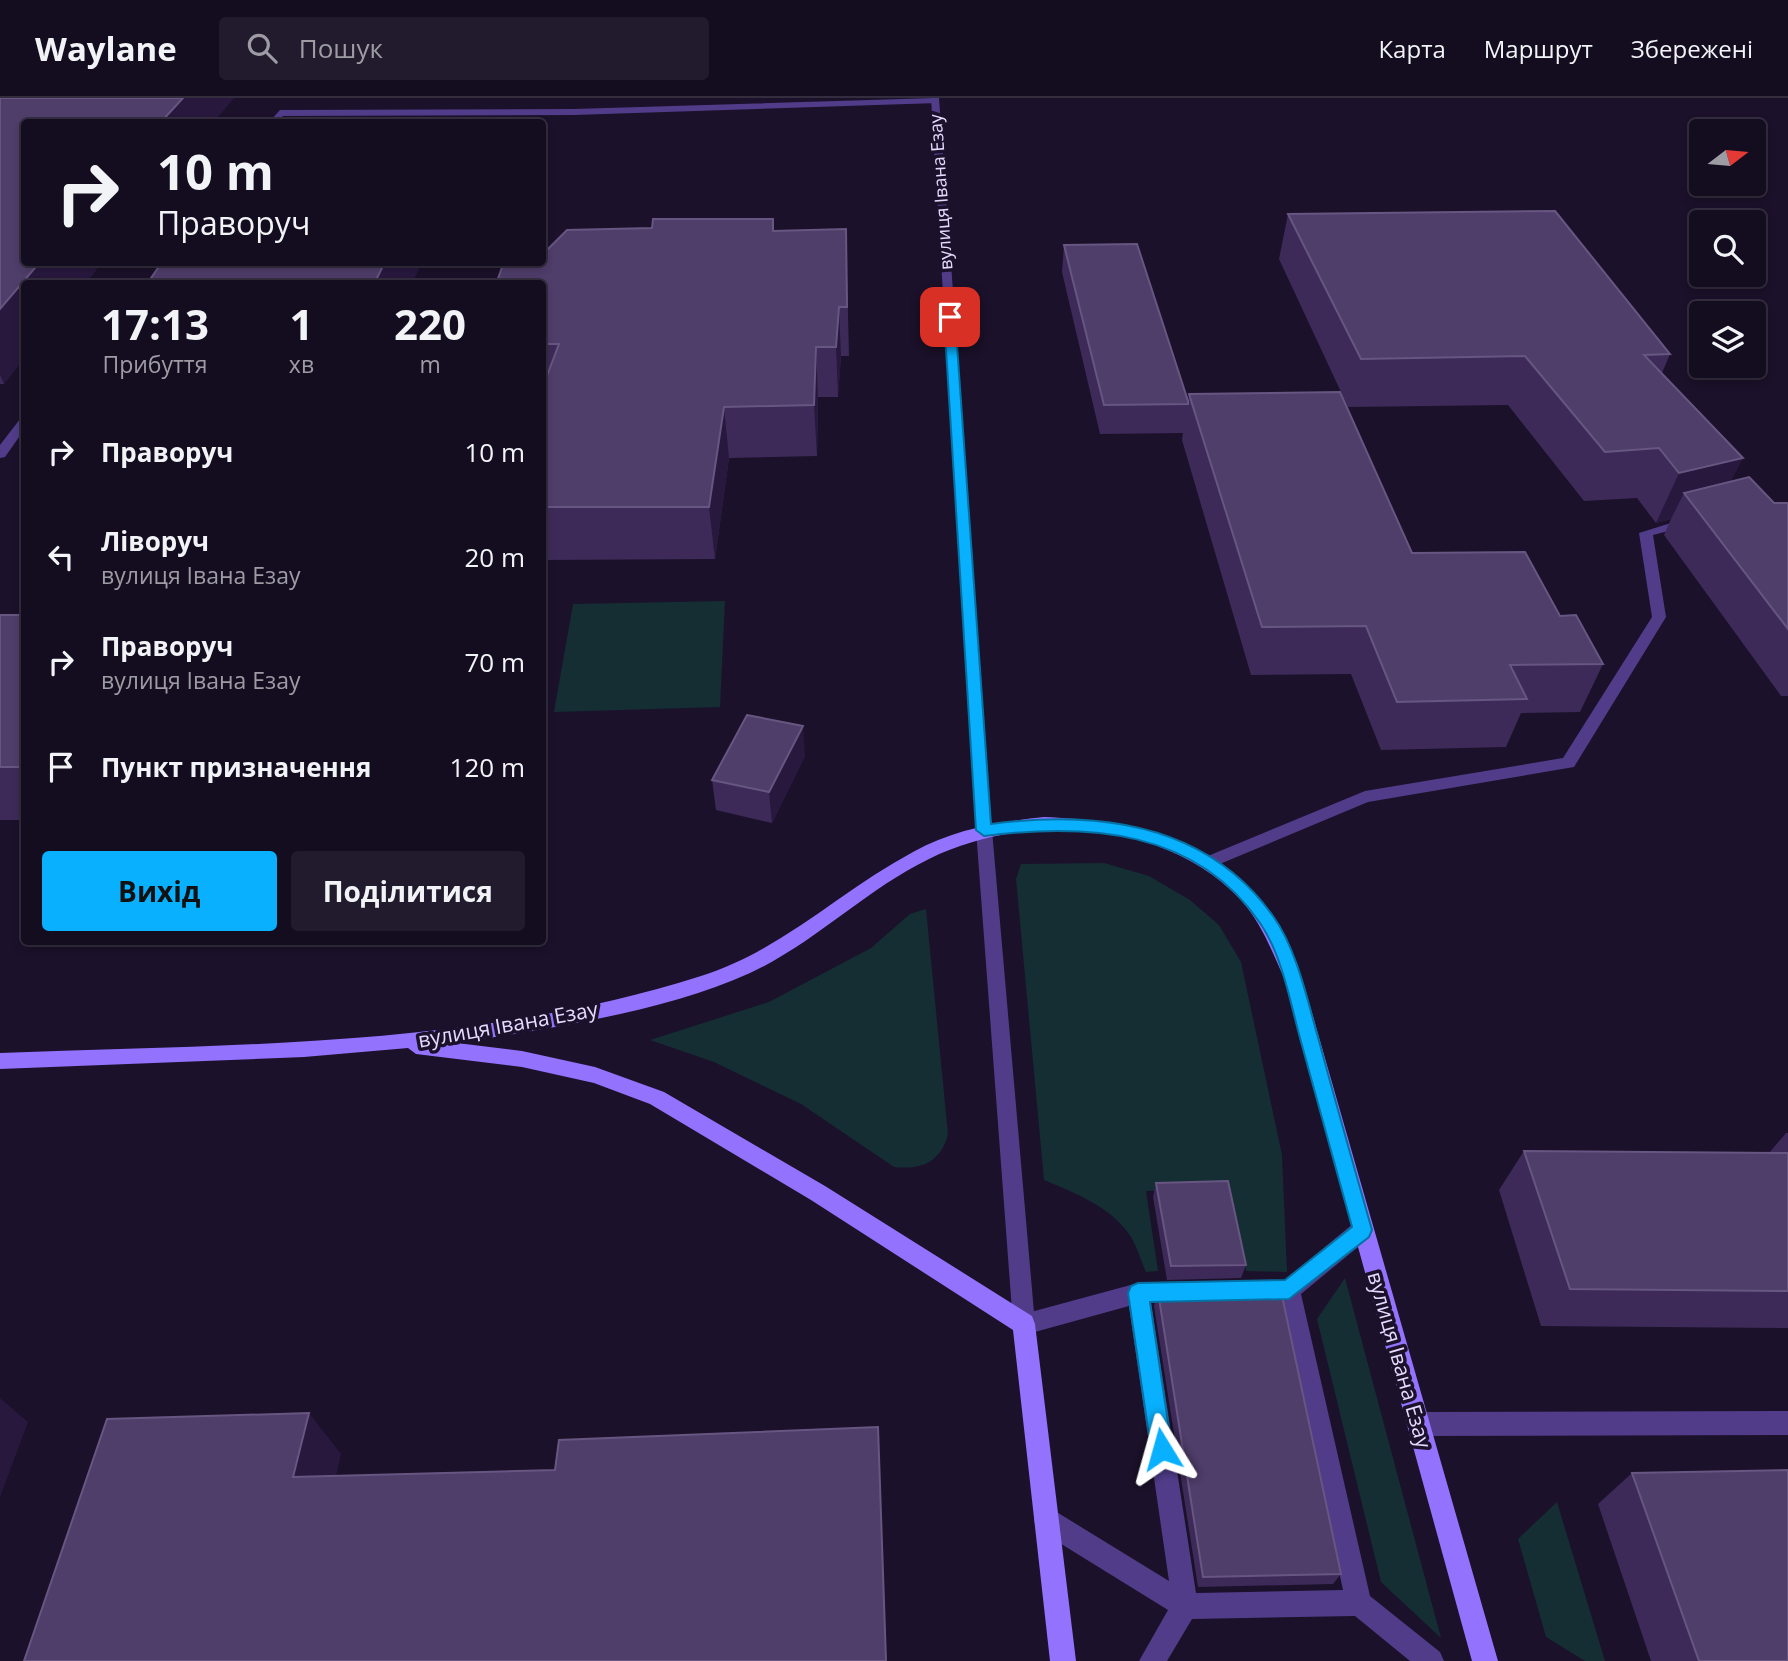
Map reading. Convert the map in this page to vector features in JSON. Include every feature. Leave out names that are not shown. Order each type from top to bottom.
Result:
[{"type":"main road","name":"вулиця Івана Езау","points":[[395,1044],[604,1009],[690,986],[758,961],[823,922],[922,855],[984,830],[1027,825],[1088,826],[1133,831],[1171,842],[1209,862],[1244,891],[1269,922],[1288,967],[1485,1661]]},
{"type":"main road","name":"вулиця Івана Езау","points":[[395,1044],[522,1059],[595,1075],[657,1098],[818,1193],[1024,1324],[1063,1661]]},
{"type":"main road","points":[[0,1061],[395,1044]]},
{"type":"street","points":[[280,113],[574,111],[935,99]]},
{"type":"street","name":"вулиця Івана Езау","points":[[935,99],[984,830],[1024,1324]]},
{"type":"street","points":[[275,100],[280,113]]},
{"type":"street","points":[[276,119],[280,113]]},
{"type":"street","points":[[0,454],[21,426]]},
{"type":"street","points":[[1209,862],[1365,797],[1568,764],[1659,617],[1646,533],[1710,516]]},
{"type":"street","points":[[1024,1324],[1138,1293],[1289,1290],[1362,1230]]},
{"type":"street","points":[[1289,1290],[1359,1603],[1431,1661]]},
{"type":"street","points":[[1138,1293],[1185,1606],[1152,1661]]},
{"type":"street","points":[[1418,1424],[1788,1423]]},
{"type":"street","points":[[1046,1520],[1185,1606],[1359,1603]]},
{"type":"green space","points":[[725,601],[720,707],[554,712],[573,604]]},
{"type":"green space","points":[[1104,863],[1149,876],[1190,900],[1219,925],[1241,962],[1282,1155],[1287,1272],[1246,1271],[1229,1189],[1146,1191],[1158,1271],[1146,1272],[1131,1237],[1114,1217],[1092,1202],[1044,1180],[1016,879],[1021,864]]},
{"type":"green space","points":[[926,909],[948,1134],[941,1151],[929,1162],[913,1167],[894,1167],[801,1104],[714,1062],[650,1040],[769,1002],[871,948],[910,914]]},
{"type":"green space","points":[[1345,1278],[1441,1638],[1381,1582],[1317,1319]]},
{"type":"green space","points":[[1557,1502],[1605,1661],[1585,1661],[1546,1637],[1518,1539]]},
{"type":"building","points":[[0,98],[183,98],[164,119],[21,119],[21,266],[37,266],[25,280],[21,280],[21,284],[0,309]]},
{"type":"building","points":[[1555,211],[1670,354],[1644,355],[1743,458],[1679,473],[1659,448],[1605,452],[1525,356],[1361,359],[1288,214]]},
{"type":"building","points":[[653,219],[773,219],[773,231],[846,229],[847,307],[839,307],[836,347],[816,347],[814,405],[724,407],[709,507],[546,507],[546,378],[559,344],[546,344],[546,280],[497,280],[503,266],[546,266],[546,251],[567,230],[652,228]]},
{"type":"building","points":[[1137,244],[1188,404],[1104,405],[1064,245]]},
{"type":"building","points":[[159,266],[383,266],[376,280],[150,280]]},
{"type":"building","points":[[1340,392],[1412,553],[1525,552],[1560,616],[1576,615],[1603,664],[1510,665],[1527,699],[1397,702],[1366,626],[1262,627],[1189,394]]},
{"type":"building","points":[[1749,477],[1774,503],[1788,503],[1788,629],[1684,493]]},
{"type":"building","points":[[0,615],[21,615],[21,767],[0,767]]},
{"type":"building","points":[[747,715],[803,726],[769,792],[712,780]]},
{"type":"building","points":[[1524,1151],[1788,1153],[1788,1291],[1570,1289]]},
{"type":"building","points":[[1228,1181],[1246,1265],[1171,1266],[1156,1183]]},
{"type":"building","points":[[1281,1291],[1341,1574],[1203,1577],[1158,1292]]},
{"type":"building","points":[[309,1413],[293,1477],[555,1470],[559,1440],[878,1427],[886,1661],[24,1661],[107,1419]]},
{"type":"building","points":[[1788,1470],[1788,1661],[1699,1661],[1632,1473]]},
{"type":"route","points":[[950,317],[984,830],[1027,825],[1088,826],[1133,831],[1171,842],[1209,862],[1244,891],[1269,922],[1293,978],[1362,1230],[1289,1290],[1138,1293],[1162,1449]]}]
